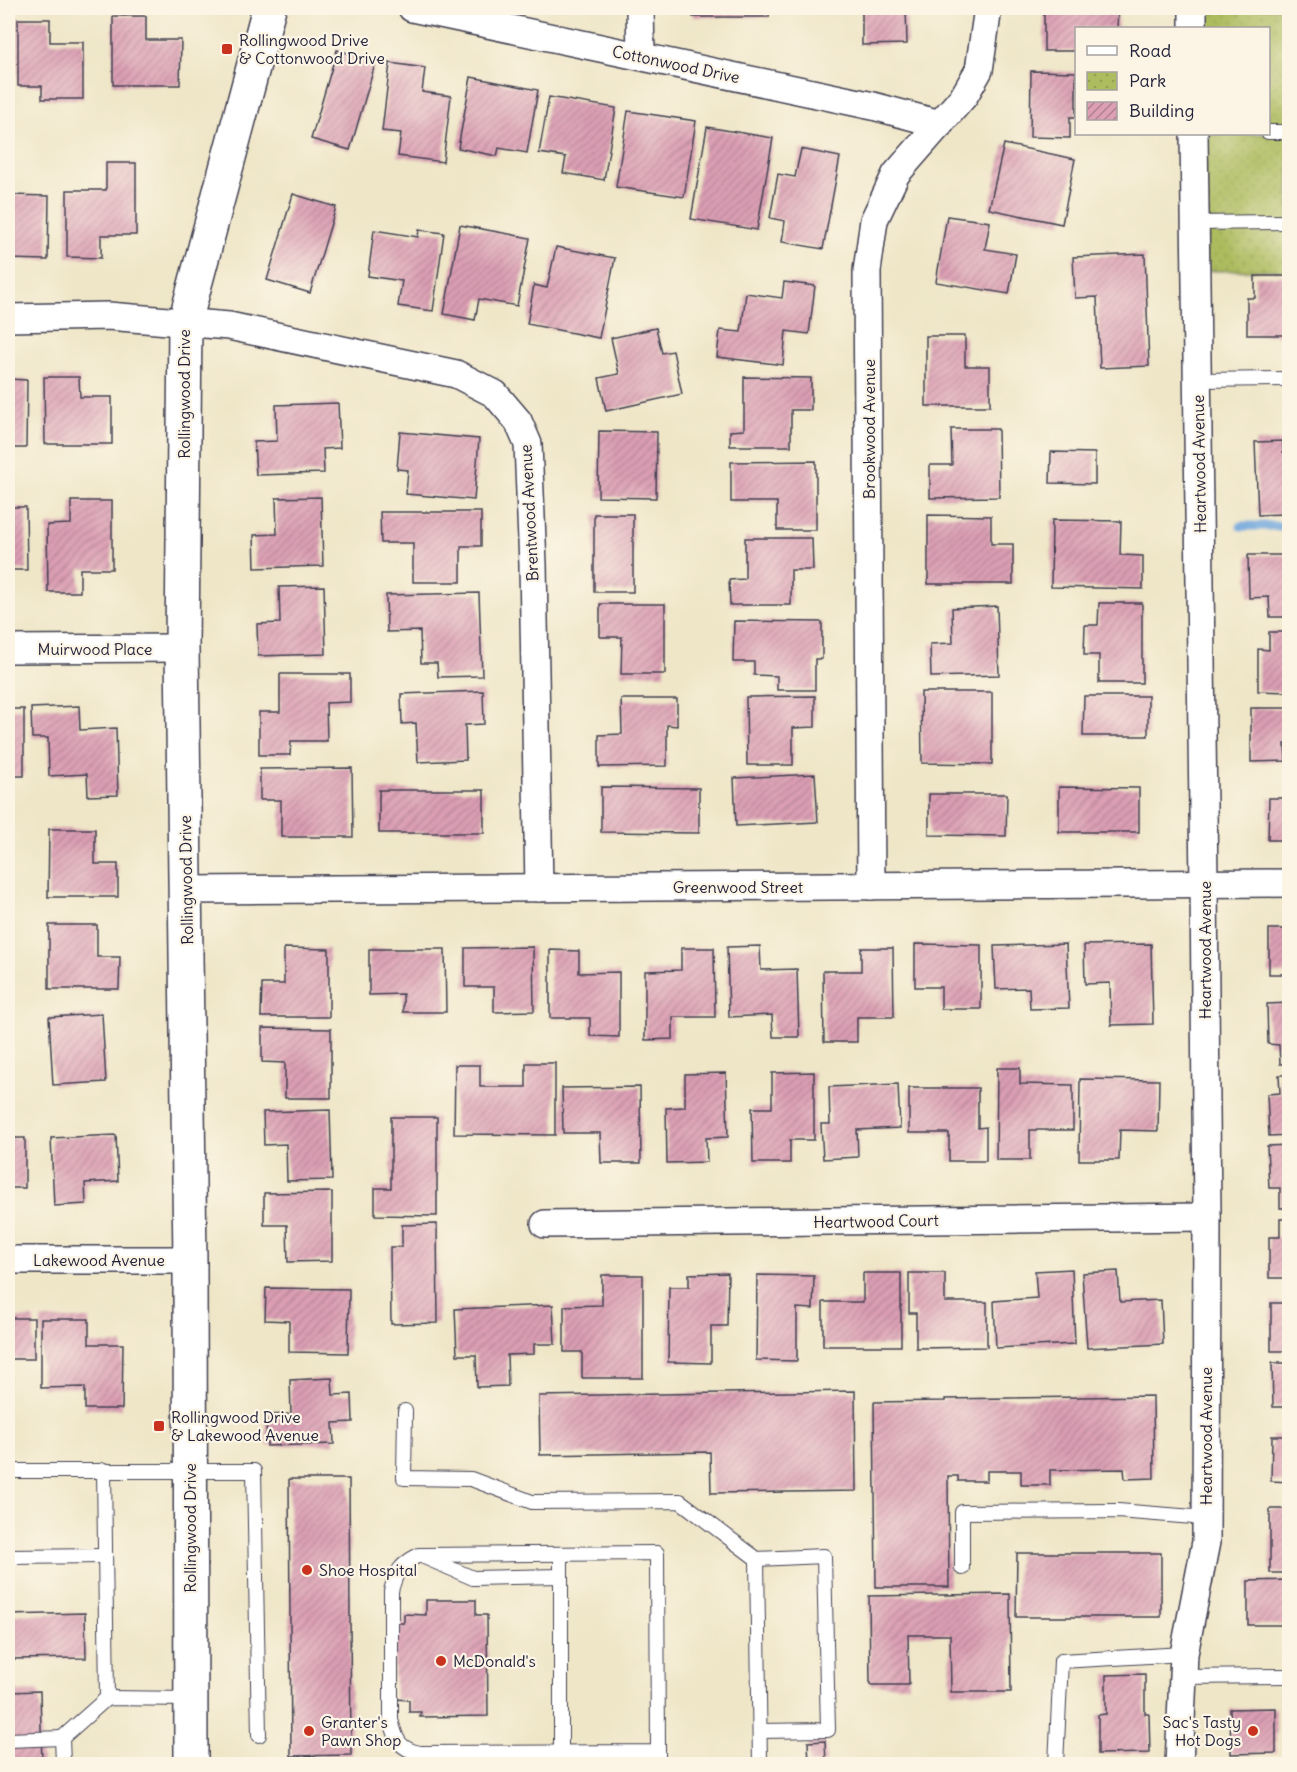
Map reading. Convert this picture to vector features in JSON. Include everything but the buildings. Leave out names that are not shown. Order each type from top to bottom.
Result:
[{"type":"street","name":"Rollingwood Drive","points":[[191,1764],[190,1260],[182,648],[185,322],[269,8]]},
{"type":"street","name":"Cottonwood Drive","points":[[412,8],[873,106],[940,124]]},
{"type":"street","points":[[640,8],[641,56]]},
{"type":"street","name":"Brookwood Avenue","points":[[871,886],[867,271],[874,220],[896,174],[964,96],[979,70],[988,8]]},
{"type":"street","points":[[1193,8],[1193,27]]},
{"type":"street","name":"Heartwood Avenue","points":[[1179,1764],[1183,1666],[1204,1552],[1206,1518],[1207,1217],[1194,135]]},
{"type":"street","name":"Brentwood Avenue","points":[[8,318],[108,316],[229,326],[456,374],[495,394],[518,421],[528,444],[533,554],[539,888]]},
{"type":"street","name":"Muirwood Place","points":[[8,649],[182,648]]},
{"type":"street","name":"Greenwood Street","points":[[186,890],[1290,883]]},
{"type":"street","name":"Heartwood Court","points":[[545,1224],[1207,1217]]},
{"type":"street","name":"Lakewood Avenue","points":[[8,1260],[190,1260]]},
{"type":"lane","points":[[1270,132],[1290,132]]},
{"type":"lane","points":[[1194,223],[1290,222]]},
{"type":"lane","points":[[1198,380],[1290,379]]},
{"type":"lane","points":[[405,1411],[404,1478],[471,1479],[532,1502],[680,1501],[757,1558],[824,1556],[828,1730],[760,1731]]},
{"type":"lane","points":[[104,1470],[107,1698]]},
{"type":"lane","points":[[8,1471],[254,1471],[259,1735]]},
{"type":"lane","points":[[962,1568],[962,1512],[1118,1511],[1206,1518]]},
{"type":"lane","points":[[657,1553],[658,1758],[561,1758],[420,1753],[407,1750],[395,1738],[391,1719],[391,1591],[395,1575],[406,1562],[419,1555],[561,1554],[657,1553]]},
{"type":"lane","points":[[561,1554],[561,1758]]},
{"type":"lane","points":[[419,1555],[473,1578],[561,1576]]},
{"type":"lane","points":[[8,1557],[105,1556]]},
{"type":"lane","points":[[757,1558],[760,1764]]},
{"type":"lane","points":[[1056,1764],[1061,1661],[1183,1666],[1290,1676]]},
{"type":"lane","points":[[8,1740],[62,1738],[107,1698],[190,1699]]},
{"type":"lane","points":[[62,1738],[63,1764]]},
{"type":"green space","points":[[1193,8],[1289,8],[1289,270],[1195,271],[1194,135],[1270,135],[1270,27],[1193,27]]},
{"type":"waterway","points":[[1241,526],[1290,526]]},
{"type":"place","name":"Rollingwood Drive & Cottonwood Drive","points":[[227,49]]},
{"type":"place","name":"Rollingwood Drive & Lakewood Avenue","points":[[159,1426]]},
{"type":"place","name":"Shoe Hospital","points":[[307,1570]]},
{"type":"place","name":"McDonald's","points":[[441,1661]]},
{"type":"place","name":"Granter's Pawn Shop","points":[[309,1731]]},
{"type":"place","name":"Sac's Tasty Hot Dogs","points":[[1253,1731]]}]
